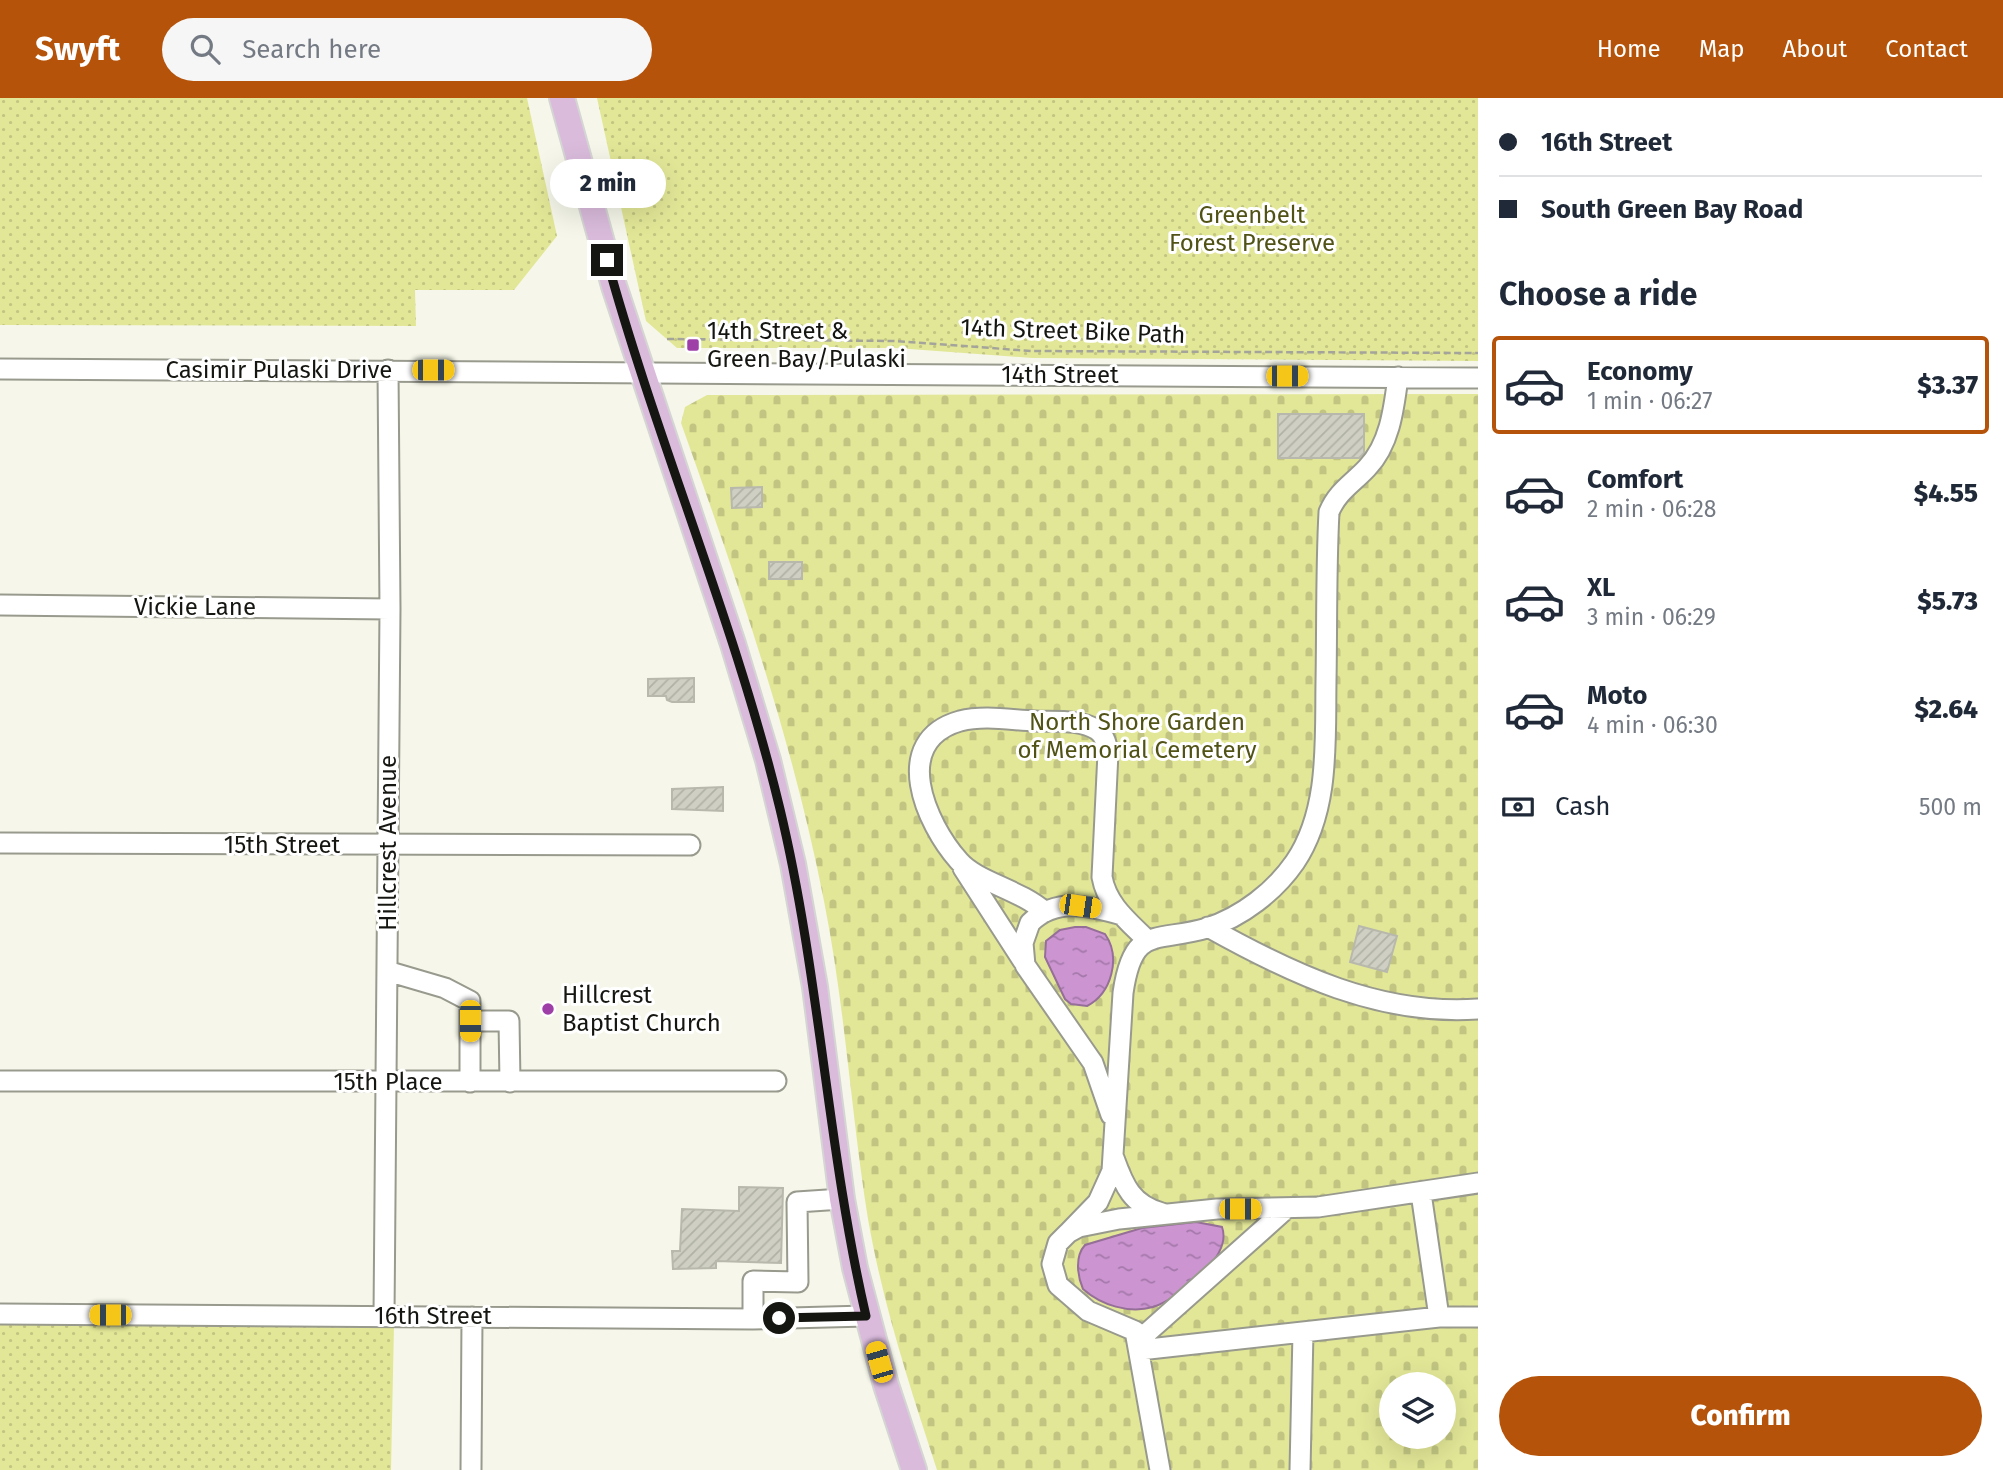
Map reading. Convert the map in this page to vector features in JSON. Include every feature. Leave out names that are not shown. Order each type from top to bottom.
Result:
[{"type":"main road","points":[[562,98],[614,286],[712,579],[768,760],[793,864],[815,987],[842,1199],[866,1316],[914,1470]]},
{"type":"street","name":"Casimir Pulaski Drive","points":[[0,369],[641,372]]},
{"type":"street","name":"Hillcrest Avenue","points":[[384,1316],[390,609],[388,370]]},
{"type":"street","name":"14th Street","points":[[641,372],[1478,377]]},
{"type":"street","points":[[1160,1470],[1140,1345],[1135,1331],[1088,1311],[1058,1285],[1052,1264],[1058,1242],[1098,1202],[1112,1171],[1126,971],[1132,956],[1147,940],[1208,927],[1244,910],[1277,882],[1295,862],[1317,811],[1325,751],[1329,512],[1336,496],[1368,467],[1378,452],[1395,406],[1398,377]]},
{"type":"street","name":"Vickie Lane","points":[[0,605],[390,609]]},
{"type":"street","points":[[1115,1130],[1093,1063],[1025,965],[957,859],[919,791],[921,759],[931,740],[949,726],[978,719],[1087,726],[1096,729],[1107,743],[1102,877],[1110,901],[1147,940]]},
{"type":"street","name":"15th Street","points":[[0,843],[690,845]]},
{"type":"street","points":[[957,859],[967,870],[1031,900],[1045,912]]},
{"type":"street","points":[[1025,965],[1022,953],[1026,932],[1030,923],[1045,912],[1056,907],[1080,906],[1123,915]]},
{"type":"street","points":[[1208,927],[1310,978],[1364,998],[1412,1008],[1478,1009]]},
{"type":"street","points":[[387,971],[445,988],[470,1001],[470,1082]]},
{"type":"street","points":[[470,1021],[509,1021],[510,1082]]},
{"type":"street","name":"15th Place","points":[[0,1081],[776,1081]]},
{"type":"street","points":[[1114,1157],[1122,1181],[1133,1198],[1151,1210],[1167,1214]]},
{"type":"street","points":[[1068,1233],[1079,1227],[1119,1219],[1217,1209],[1286,1209],[1421,1193],[1478,1183]]},
{"type":"street","points":[[1421,1193],[1438,1318]]},
{"type":"street","points":[[753,1319],[753,1282],[798,1282],[797,1202],[842,1199]]},
{"type":"street","points":[[1140,1345],[1286,1209]]},
{"type":"street","name":"16th Street","points":[[0,1314],[753,1319],[866,1316]]},
{"type":"street","points":[[471,1470],[472,1317]]},
{"type":"street","points":[[1140,1345],[1438,1318],[1478,1317]]},
{"type":"street","points":[[1300,1470],[1303,1332]]},
{"type":"path","name":"14th Street Bike Path","points":[[667,340],[894,341],[1032,351],[1478,353]]},
{"type":"green space","points":[[0,98],[527,98],[557,236],[514,290],[415,290],[416,326],[0,325]]},
{"type":"green space","name":"Greenbelt Forest Preserve","points":[[597,98],[1478,98],[1478,361],[1032,358],[896,348],[677,348],[646,321]]},
{"type":"green space","name":"North Shore Garden of Memorial Cemetery","points":[[1478,394],[1478,1470],[937,1470],[898,1346],[874,1251],[831,940],[811,840],[762,659],[681,423],[685,407],[707,395]]},
{"type":"green space","points":[[0,1325],[394,1325],[391,1470],[0,1470]]},
{"type":"water","points":[[1086,927],[1105,934],[1112,953],[1113,963],[1108,984],[1096,1000],[1087,1006],[1071,1004],[1065,999],[1045,957],[1046,941],[1060,930]]},
{"type":"water","points":[[1196,1222],[1222,1227],[1223,1239],[1212,1263],[1176,1295],[1153,1307],[1125,1309],[1098,1300],[1083,1289],[1078,1266],[1085,1245],[1142,1228]]},
{"type":"building","points":[[1278,414],[1364,414],[1364,453],[1359,458],[1278,458]]},
{"type":"building","points":[[762,487],[762,507],[732,508],[731,488]]},
{"type":"building","points":[[769,562],[802,562],[802,579],[769,579]]},
{"type":"building","points":[[694,678],[694,702],[672,702],[667,700],[666,696],[648,696],[648,679]]},
{"type":"building","points":[[723,787],[723,811],[672,809],[672,789]]},
{"type":"building","points":[[1359,926],[1397,936],[1387,972],[1350,962]]},
{"type":"building","points":[[739,1187],[783,1188],[781,1263],[716,1261],[716,1268],[673,1269],[672,1251],[680,1251],[682,1209],[739,1211]]},
{"type":"place","name":"14th Street & Green Bay/Pulaski","points":[[693,345]]},
{"type":"place","name":"Hillcrest Baptist Church","points":[[548,1009]]},
{"type":"route","points":[[607,260],[641,372],[751,702],[768,760],[805,925],[842,1199],[866,1316],[779,1318]]}]
